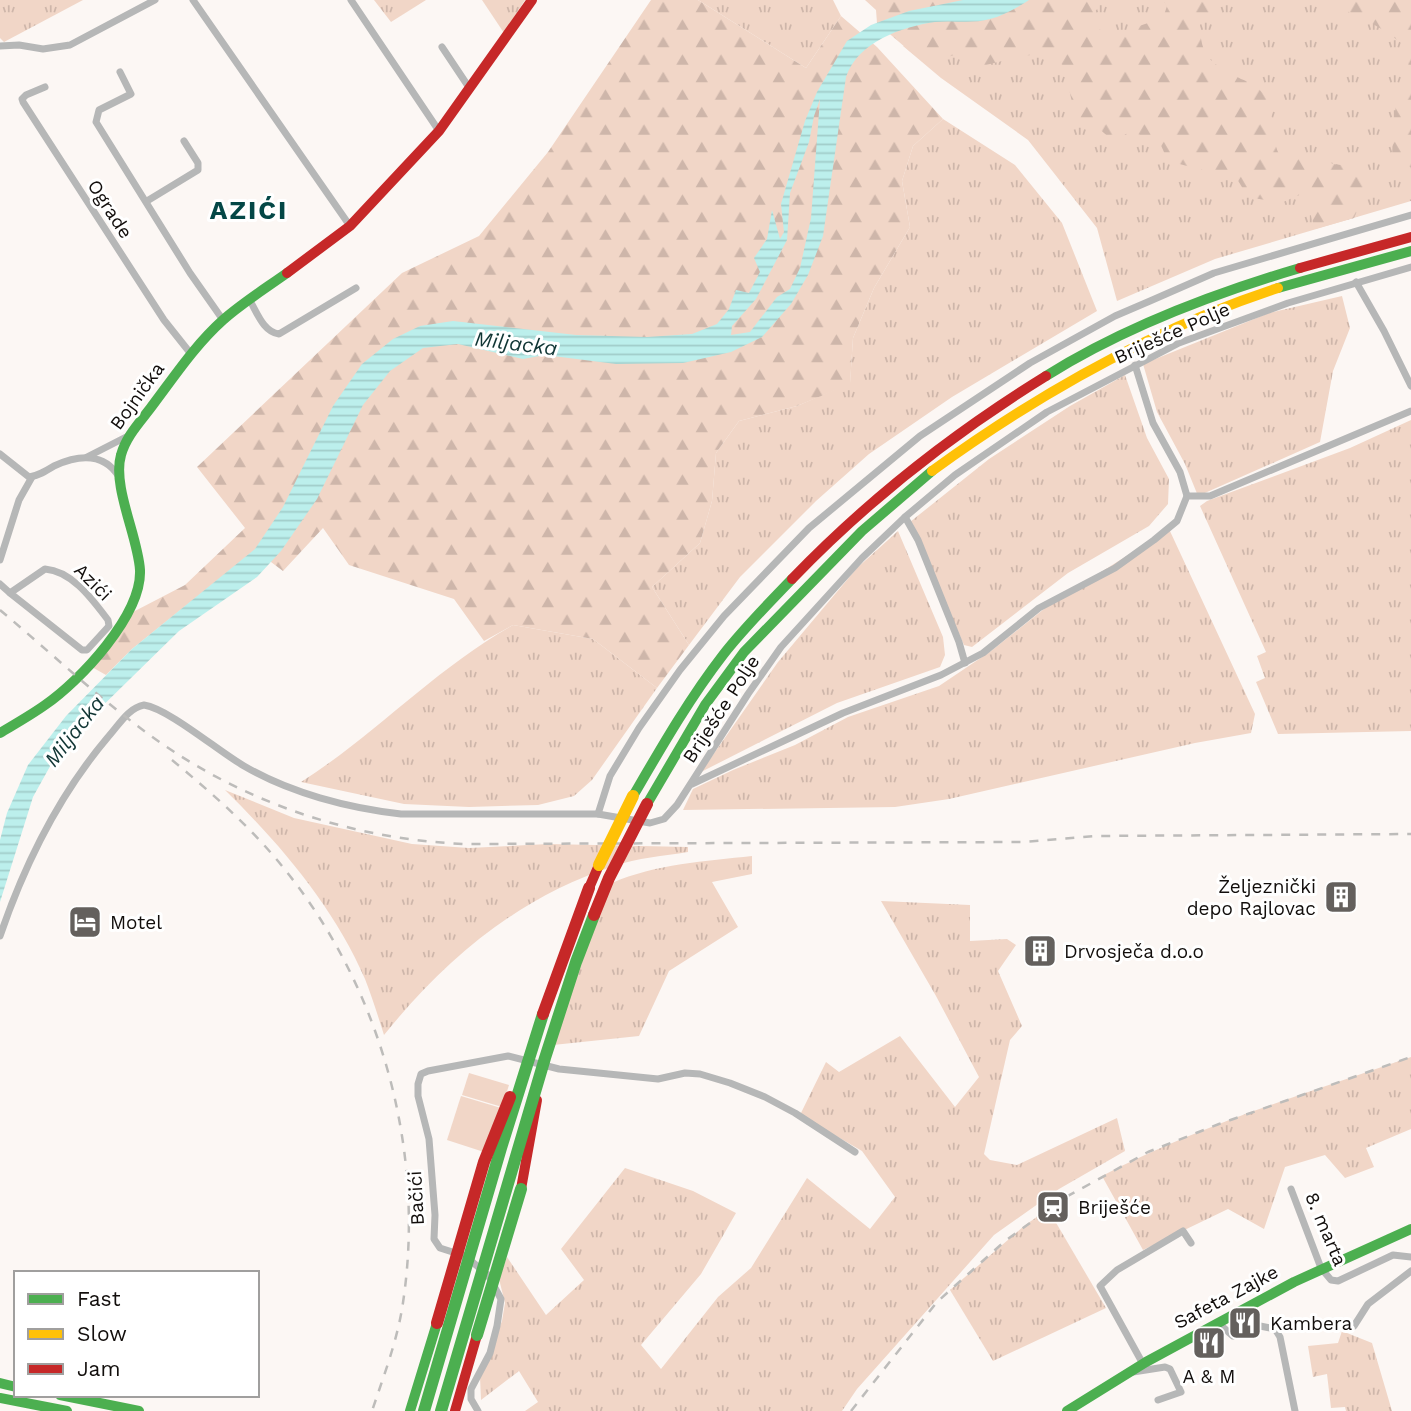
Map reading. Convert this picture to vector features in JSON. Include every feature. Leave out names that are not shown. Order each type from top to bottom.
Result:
[{"type":"main road","name":"Bojnička","points":[[0,733],[46,705],[68,687],[102,650],[127,615],[138,590],[140,571],[120,477],[121,455],[130,435],[191,354],[223,320],[351,226],[439,131],[532,0]]},
{"type":"main road","points":[[410,1411],[484,1162],[519,1073],[568,926],[633,796],[675,724],[724,654],[849,522],[964,428],[1010,396],[1092,349],[1156,319],[1230,290],[1411,237]]},
{"type":"main road","points":[[441,1411],[559,1011],[590,921],[647,804],[694,720],[729,671],[830,562],[876,518],[924,477],[1002,422],[1164,332],[1302,280],[1411,251]]},
{"type":"main road","points":[[424,1411],[537,1036],[589,888]]},
{"type":"main road","points":[[455,1411],[521,1189],[540,1079]]},
{"type":"main road","name":"Safeta Zajke","points":[[1067,1411],[1143,1364],[1321,1268],[1411,1229]]},
{"type":"main road","points":[[70,1397],[139,1411]]},
{"type":"main road","points":[[0,1398],[67,1411]]},
{"type":"street","points":[[0,46],[55,48],[80,40],[155,0]]},
{"type":"street","points":[[193,0],[351,226]]},
{"type":"street","points":[[351,0],[439,131]]},
{"type":"street","points":[[442,47],[470,89]]},
{"type":"street","points":[[120,72],[131,94],[99,110],[96,122],[190,273],[223,320]]},
{"type":"street","name":"Ograde","points":[[45,88],[24,96],[23,102],[164,320],[191,354]]},
{"type":"street","points":[[147,201],[198,170],[198,163],[184,141]]},
{"type":"street","points":[[598,814],[606,785],[639,728],[680,670],[724,616],[809,528],[920,436],[1030,363],[1138,306],[1214,273],[1411,215]]},
{"type":"street","name":"Briješće Polje","points":[[691,784],[781,647],[862,558],[955,475],[1047,412],[1179,343],[1229,323],[1411,267]]},
{"type":"street","points":[[1356,282],[1411,386]]},
{"type":"street","points":[[249,299],[266,328],[279,334],[356,288]]},
{"type":"street","points":[[1135,365],[1153,422],[1180,472],[1187,496],[1210,496],[1411,411]]},
{"type":"street","points":[[0,454],[25,476],[32,477],[58,465],[87,457],[130,435]]},
{"type":"street","points":[[87,457],[94,457],[110,466],[120,477]]},
{"type":"street","points":[[0,560],[19,499],[32,477]]},
{"type":"street","name":"Briješće Polje","points":[[691,784],[843,713],[941,675],[983,653],[1040,608],[1115,568],[1154,540],[1177,520],[1187,496]]},
{"type":"street","points":[[905,517],[918,540],[965,663]]},
{"type":"street","name":"Azići","points":[[0,584],[10,593],[82,650],[92,647],[109,626],[100,610],[69,576],[58,570],[41,570],[10,593]]},
{"type":"street","points":[[0,936],[29,860],[68,790],[88,760],[131,710],[144,705],[164,712],[247,768],[302,791],[341,803],[401,814],[598,814],[657,822],[669,815],[691,784]]},
{"type":"street","name":"Bačići","points":[[478,1411],[471,1399],[471,1389],[489,1353],[501,1299],[488,1275],[466,1256],[440,1248],[434,1239],[435,1215],[429,1139],[418,1084],[421,1074],[508,1056],[559,1069],[658,1079],[685,1073],[710,1076],[748,1089],[795,1113],[855,1152]]},
{"type":"street","name":"8. marta","points":[[1292,1189],[1321,1268],[1328,1278],[1336,1281],[1393,1255],[1411,1256]]},
{"type":"street","points":[[1143,1364],[1100,1286],[1117,1270],[1183,1231],[1191,1244]]},
{"type":"street","points":[[1354,1326],[1368,1304],[1411,1272]]},
{"type":"street","points":[[1218,1323],[1233,1336],[1260,1326],[1275,1329],[1280,1337],[1295,1411]]},
{"type":"street","points":[[1129,1373],[1165,1367],[1170,1369],[1181,1392],[1158,1401]]},
{"type":"green space","points":[[0,0],[83,0],[4,42],[0,38]]},
{"type":"green space","points":[[374,0],[426,0],[391,22]]},
{"type":"green space","points":[[482,0],[525,0],[504,33]]},
{"type":"green space","points":[[651,0],[698,0],[806,68],[841,16],[877,47],[943,119],[913,146],[902,181],[910,227],[874,288],[853,338],[850,384],[797,406],[739,421],[716,453],[712,501],[700,543],[652,587],[689,645],[657,688],[593,639],[513,625],[484,641],[454,599],[349,565],[323,528],[283,571],[255,550],[132,649],[106,675],[90,666],[133,612],[185,585],[245,528],[197,467],[402,273],[479,236],[548,152]]},
{"type":"green space","points":[[698,0],[833,0],[841,16],[806,68]]},
{"type":"green space","points":[[865,0],[1093,0],[1091,2],[1099,7],[1090,17],[1110,42],[1136,27],[1163,18],[1167,6],[1163,0],[1223,0],[1200,23],[1202,44],[1209,58],[1255,86],[1265,97],[1271,114],[1275,142],[1282,159],[1322,158],[1333,164],[1366,168],[1370,182],[1354,218],[1315,229],[1304,193],[1281,203],[1248,197],[1237,179],[1168,161],[1159,141],[1131,132],[1112,140],[1096,126],[1076,120],[1064,67],[1051,53],[1022,56],[970,69],[958,54],[944,58],[913,54],[877,23],[876,10]]},
{"type":"green space","points":[[1053,0],[1411,0],[1411,201],[1215,259],[1117,301],[1097,228],[1028,140],[941,78],[903,46]]},
{"type":"green space","points":[[1318,0],[1411,0],[1411,167],[1392,163],[1393,123],[1399,90],[1409,71],[1406,47],[1364,19]]},
{"type":"green space","points":[[943,119],[1015,165],[1062,223],[1097,311],[952,397],[869,454],[816,501],[740,577],[689,645],[652,587],[700,543],[712,501],[716,453],[739,421],[797,406],[850,383],[853,338],[874,288],[910,227],[902,181],[913,146]]},
{"type":"green space","points":[[1342,296],[1350,328],[1333,371],[1320,442],[1198,496],[1185,464],[1157,412],[1143,364],[1269,313]]},
{"type":"green space","points":[[1125,375],[1147,438],[1169,479],[1168,504],[1149,526],[1068,573],[972,647],[964,645],[910,522],[989,459],[1070,406]]},
{"type":"green space","points":[[1411,420],[1411,731],[1278,734],[1256,682],[1265,678],[1257,656],[1266,652],[1200,506],[1207,501],[1350,448]]},
{"type":"green space","points":[[1169,529],[1255,714],[1251,733],[1195,743],[949,799],[895,807],[683,810],[693,789],[795,745],[848,717],[939,686],[991,651],[1049,605]]},
{"type":"green space","points":[[898,531],[943,637],[945,655],[940,667],[837,703],[701,772],[778,662],[857,568]]},
{"type":"green space","points":[[513,625],[593,639],[657,688],[592,780],[574,796],[538,805],[469,807],[404,804],[301,782],[355,744],[458,661]]},
{"type":"green space","points":[[225,790],[294,818],[412,844],[469,848],[549,844],[688,847],[688,852],[614,866],[579,879],[516,913],[487,933],[433,980],[384,1035],[365,979],[322,902],[266,832]]},
{"type":"green space","points":[[752,856],[752,874],[712,882],[738,927],[669,971],[639,1036],[553,1045],[612,883],[663,867]]},
{"type":"green space","points":[[881,901],[970,905],[970,941],[1007,939],[1016,945],[998,971],[1022,1026],[1010,1040],[984,1154],[990,1160],[1017,1165],[1117,1118],[1125,1151],[1059,1189],[994,1235],[857,1389],[842,1411],[525,1411],[538,1402],[519,1371],[481,1400],[480,1377],[502,1321],[505,1303],[499,1279],[507,1257],[546,1315],[584,1280],[561,1249],[625,1168],[693,1191],[736,1213],[701,1274],[641,1345],[661,1369],[718,1297],[751,1268],[807,1178],[870,1229],[895,1197],[862,1151],[800,1115],[826,1062],[839,1072],[900,1036],[955,1107],[979,1077]]},
{"type":"green space","points":[[1411,1057],[1411,1129],[1366,1148],[1374,1167],[1345,1178],[1325,1155],[1285,1167],[1264,1229],[1228,1209],[1143,1250],[1102,1176],[1215,1125]]},
{"type":"green space","points":[[469,1073],[509,1085],[502,1107],[462,1095]]},
{"type":"green space","points":[[461,1096],[501,1108],[487,1153],[447,1140]]},
{"type":"green space","points":[[1048,1209],[1106,1308],[993,1361],[950,1290],[1024,1226]]},
{"type":"green space","points":[[1342,1331],[1372,1343],[1392,1411],[1346,1411],[1345,1407],[1331,1408],[1327,1374],[1313,1377],[1308,1346],[1338,1343]]},
{"type":"water","name":"Miljacka","points":[[963,0],[1029,0],[990,19],[935,22],[895,32],[860,54],[846,77],[823,236],[808,275],[791,304],[762,337],[731,352],[683,363],[616,364],[545,355],[523,359],[458,344],[423,348],[390,371],[363,405],[317,499],[281,551],[257,577],[179,631],[82,726],[53,761],[33,797],[0,902],[0,840],[7,813],[28,765],[66,716],[132,649],[255,549],[283,507],[333,406],[362,364],[393,339],[420,326],[453,321],[576,335],[647,337],[692,334],[717,324],[729,309],[736,290],[749,293],[760,272],[754,258],[767,239],[772,210],[780,239],[784,232],[781,204],[805,121],[817,92],[847,41],[871,25],[909,11]],"holes":[[[820,99],[811,218],[800,268],[790,289],[777,297],[750,332],[731,335],[732,326],[756,299],[787,240],[790,193],[809,142]]]},
{"type":"railway","points":[[0,610],[109,704],[182,757],[219,778],[257,797],[337,825],[421,841],[464,844],[1022,842],[1095,836],[1411,834]]},
{"type":"railway","points":[[172,760],[246,826],[286,871],[320,918],[349,969],[372,1022],[390,1078],[402,1135],[408,1193],[408,1251],[402,1309],[389,1361],[372,1411]]},
{"type":"railway","points":[[851,1411],[937,1302],[1005,1241],[1066,1197],[1148,1152],[1219,1124],[1411,1057]]},
{"type":"traffic: fast","points":[[1278,288],[1411,251]]},
{"type":"traffic: fast","points":[[1046,376],[1106,342],[1169,313],[1300,268]]},
{"type":"traffic: fast","points":[[0,733],[45,705],[75,680],[106,645],[131,607],[138,588],[140,570],[119,467],[123,448],[130,435],[203,340],[238,308],[287,273]]},
{"type":"traffic: fast","points":[[647,804],[705,705],[744,652],[862,531],[932,471]]},
{"type":"traffic: fast","points":[[633,796],[676,724],[723,655],[792,579]]},
{"type":"traffic: fast","points":[[441,1411],[545,1058],[594,915]]},
{"type":"traffic: fast","points":[[424,1411],[543,1014]]},
{"type":"traffic: fast","points":[[477,1335],[521,1189]]},
{"type":"traffic: fast","points":[[1067,1411],[1146,1362],[1294,1282],[1411,1229]]},
{"type":"traffic: fast","points":[[410,1411],[437,1323]]},
{"type":"traffic: fast","points":[[0,1383],[14,1386]]},
{"type":"traffic: fast","points":[[70,1397],[139,1411]]},
{"type":"traffic: fast","points":[[0,1398],[67,1411]]},
{"type":"traffic: slow","points":[[932,471],[1013,416],[1098,366],[1186,323],[1278,288]]},
{"type":"traffic: slow","points":[[599,865],[633,796]]},
{"type":"traffic: jam","points":[[287,273],[350,226],[439,131],[532,0]]},
{"type":"traffic: jam","points":[[1300,268],[1411,237]]},
{"type":"traffic: jam","points":[[792,579],[851,522],[912,470],[977,421],[1046,376]]},
{"type":"traffic: jam","points":[[594,915],[609,878],[647,804]]},
{"type":"traffic: jam","points":[[589,888],[599,865]]},
{"type":"traffic: jam","points":[[543,1014],[589,888]]},
{"type":"traffic: jam","points":[[437,1323],[484,1162],[510,1097]]},
{"type":"traffic: jam","points":[[521,1189],[537,1100]]},
{"type":"traffic: jam","points":[[455,1411],[477,1335]]},
{"type":"place","name":"Željeznički depo Rajlovac","points":[[1341,897]]},
{"type":"place","name":"Motel","points":[[85,922]]},
{"type":"place","name":"Drvosječa d.o.o","points":[[1040,951]]},
{"type":"place","name":"Briješće","points":[[1053,1207]]},
{"type":"place","name":"Kambera","points":[[1245,1323]]},
{"type":"place","name":"A & M","points":[[1209,1343]]},
{"type":"district","name":"AZIĆI","points":[[249,210]]}]
